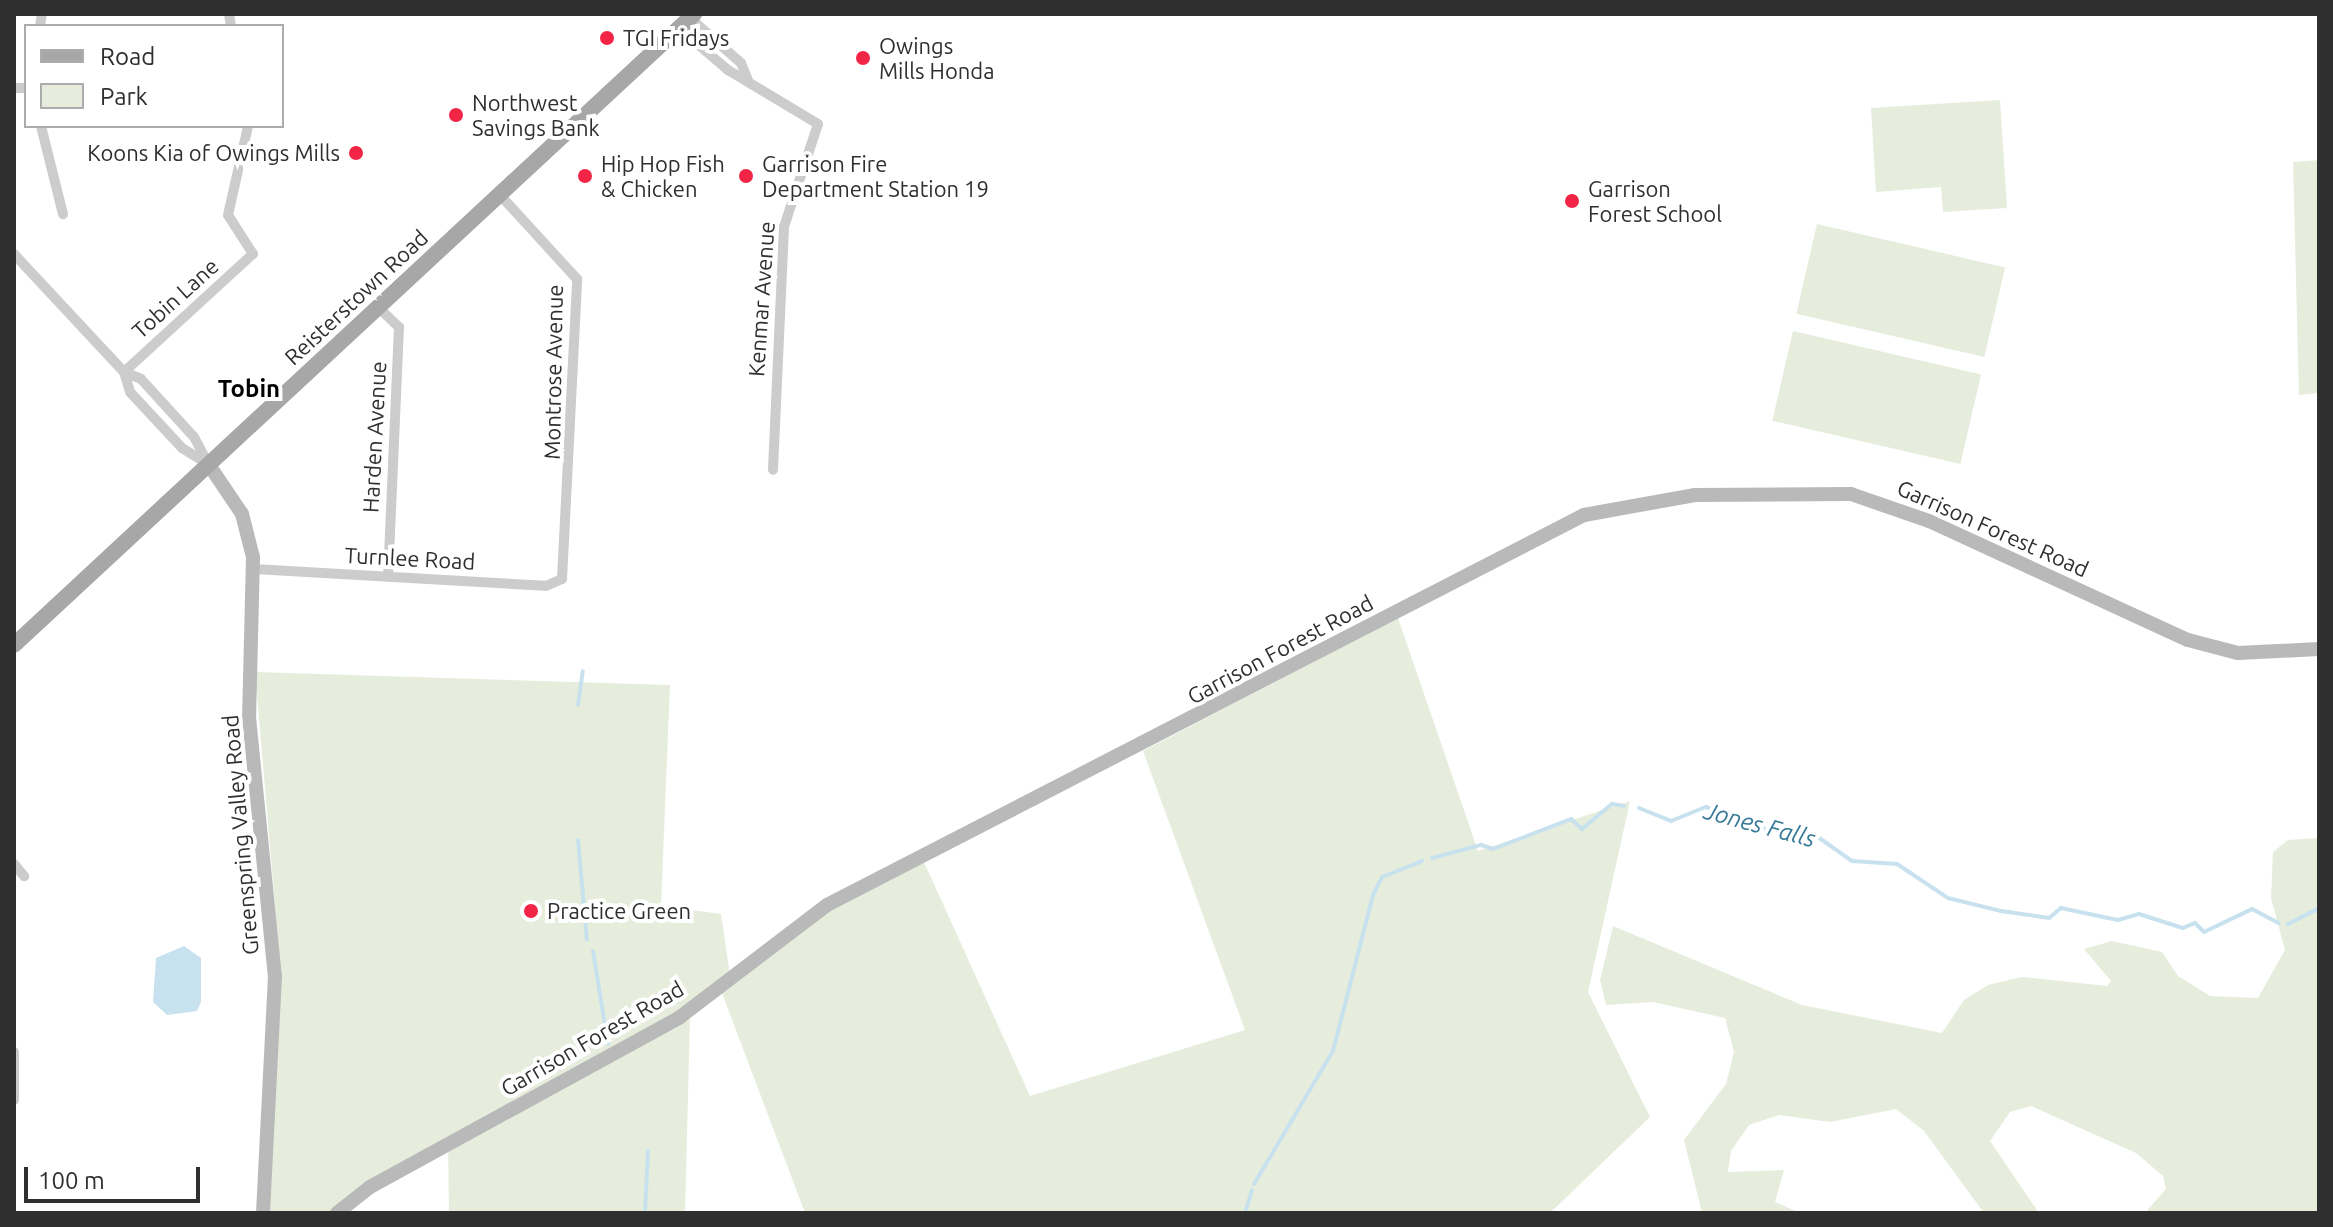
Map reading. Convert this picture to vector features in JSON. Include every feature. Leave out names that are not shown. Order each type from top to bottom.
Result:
[{"type":"main road","name":"Reisterstown Road","points":[[14,645],[692,16]]},
{"type":"main road","name":"Greenspring Valley Road","points":[[209,465],[242,514],[253,569],[249,717],[275,1013],[263,1213]]},
{"type":"main road","name":"Garrison Forest Road","points":[[337,1213],[383,1179],[680,1017],[827,905],[1584,515],[1695,495],[1851,494],[1899,508],[2213,648],[2262,655],[2319,649]]},
{"type":"street","name":"Kenmar Avenue","points":[[692,16],[694,41],[818,124],[784,227],[773,470]]},
{"type":"street","name":"Kenmar Avenue","points":[[692,16],[741,63],[748,80]]},
{"type":"street","points":[[42,128],[63,214]]},
{"type":"street","name":"Tobin Lane","points":[[124,372],[253,254],[228,215],[248,128]]},
{"type":"street","name":"Montrose Avenue","points":[[499,194],[577,279],[562,579]]},
{"type":"street","name":"Greenspring Valley Road","points":[[14,254],[124,372],[141,379],[194,437],[209,465]]},
{"type":"street","name":"Harden Avenue","points":[[378,307],[399,327],[388,577]]},
{"type":"street","name":"Greenspring Valley Road","points":[[124,372],[130,392],[182,448],[209,465]]},
{"type":"street","name":"Turnlee Road","points":[[253,569],[546,586],[562,579]]},
{"type":"street","points":[[14,864],[24,876]]},
{"type":"street","points":[[14,1052],[14,1100]]},
{"type":"green space","points":[[2000,100],[2007,208],[1943,212],[1941,187],[1876,192],[1871,108]]},
{"type":"green space","points":[[2319,160],[2319,393],[2299,395],[2293,162]]},
{"type":"green space","points":[[1817,224],[2005,267],[1984,357],[1796,314]]},
{"type":"green space","points":[[1793,331],[1981,374],[1960,464],[1772,421]]},
{"type":"green space","points":[[1398,618],[1478,851],[1630,801],[1588,992],[1650,1117],[1550,1213],[805,1213],[722,993],[690,1017],[685,1213],[449,1213],[448,1139],[329,1213],[269,1213],[281,975],[255,672],[670,685],[661,906],[721,914],[731,982],[829,911],[924,862],[1030,1096],[1245,1030],[1143,751]]},
{"type":"green space","points":[[2319,838],[2319,1213],[2145,1213],[2166,1189],[2163,1176],[2136,1153],[2031,1106],[2010,1112],[1990,1141],[2039,1213],[1984,1213],[1924,1131],[1896,1109],[1830,1122],[1779,1115],[1749,1125],[1731,1151],[1728,1172],[1784,1170],[1775,1202],[1800,1213],[1702,1213],[1684,1140],[1726,1084],[1734,1052],[1725,1018],[1653,1002],[1606,1005],[1600,980],[1613,926],[1802,1005],[1942,1033],[1964,1000],[1988,985],[2022,977],[2107,986],[2111,981],[2084,949],[2112,941],[2162,952],[2178,976],[2210,996],[2258,998],[2285,950],[2271,898],[2273,852],[2288,840]]},
{"type":"water","points":[[184,946],[201,958],[201,1002],[197,1011],[167,1015],[153,1002],[156,958]]},
{"type":"waterway","points":[[578,705],[583,671]]},
{"type":"waterway","name":"Jones Falls","points":[[1432,858],[1481,845],[1493,849],[1571,819],[1582,829],[1612,804],[1624,806]]},
{"type":"waterway","name":"Jones Falls","points":[[1639,808],[1671,821],[1706,807],[1769,830],[1815,835],[1852,861],[1897,864],[1948,898],[2001,911],[2049,918],[2061,908],[2118,920],[2139,914],[2183,928],[2195,923],[2204,932],[2252,909],[2278,923]]},
{"type":"waterway","points":[[578,840],[587,940]]},
{"type":"waterway","name":"Jones Falls","points":[[1254,1184],[1333,1051],[1373,895],[1382,877],[1422,861]]},
{"type":"waterway","name":"Jones Falls","points":[[2288,924],[2319,908]]},
{"type":"waterway","points":[[593,951],[608,1044]]},
{"type":"waterway","points":[[645,1213],[648,1151]]},
{"type":"waterway","name":"Jones Falls","points":[[1245,1213],[1252,1190]]},
{"type":"place","name":"TGI Fridays","points":[[607,38]]},
{"type":"place","name":"Owings Mills Honda","points":[[863,58]]},
{"type":"place","name":"Northwest Savings Bank","points":[[456,115]]},
{"type":"place","name":"Koons Kia of Owings Mills","points":[[356,153]]},
{"type":"place","name":"Hip Hop Fish & Chicken","points":[[585,176]]},
{"type":"place","name":"Garrison Fire Department Station 19","points":[[746,176]]},
{"type":"place","name":"Garrison Forest School","points":[[1572,201]]},
{"type":"place","name":"Practice Green","points":[[531,911]]},
{"type":"district","name":"Tobin","points":[[249,389]]}]
